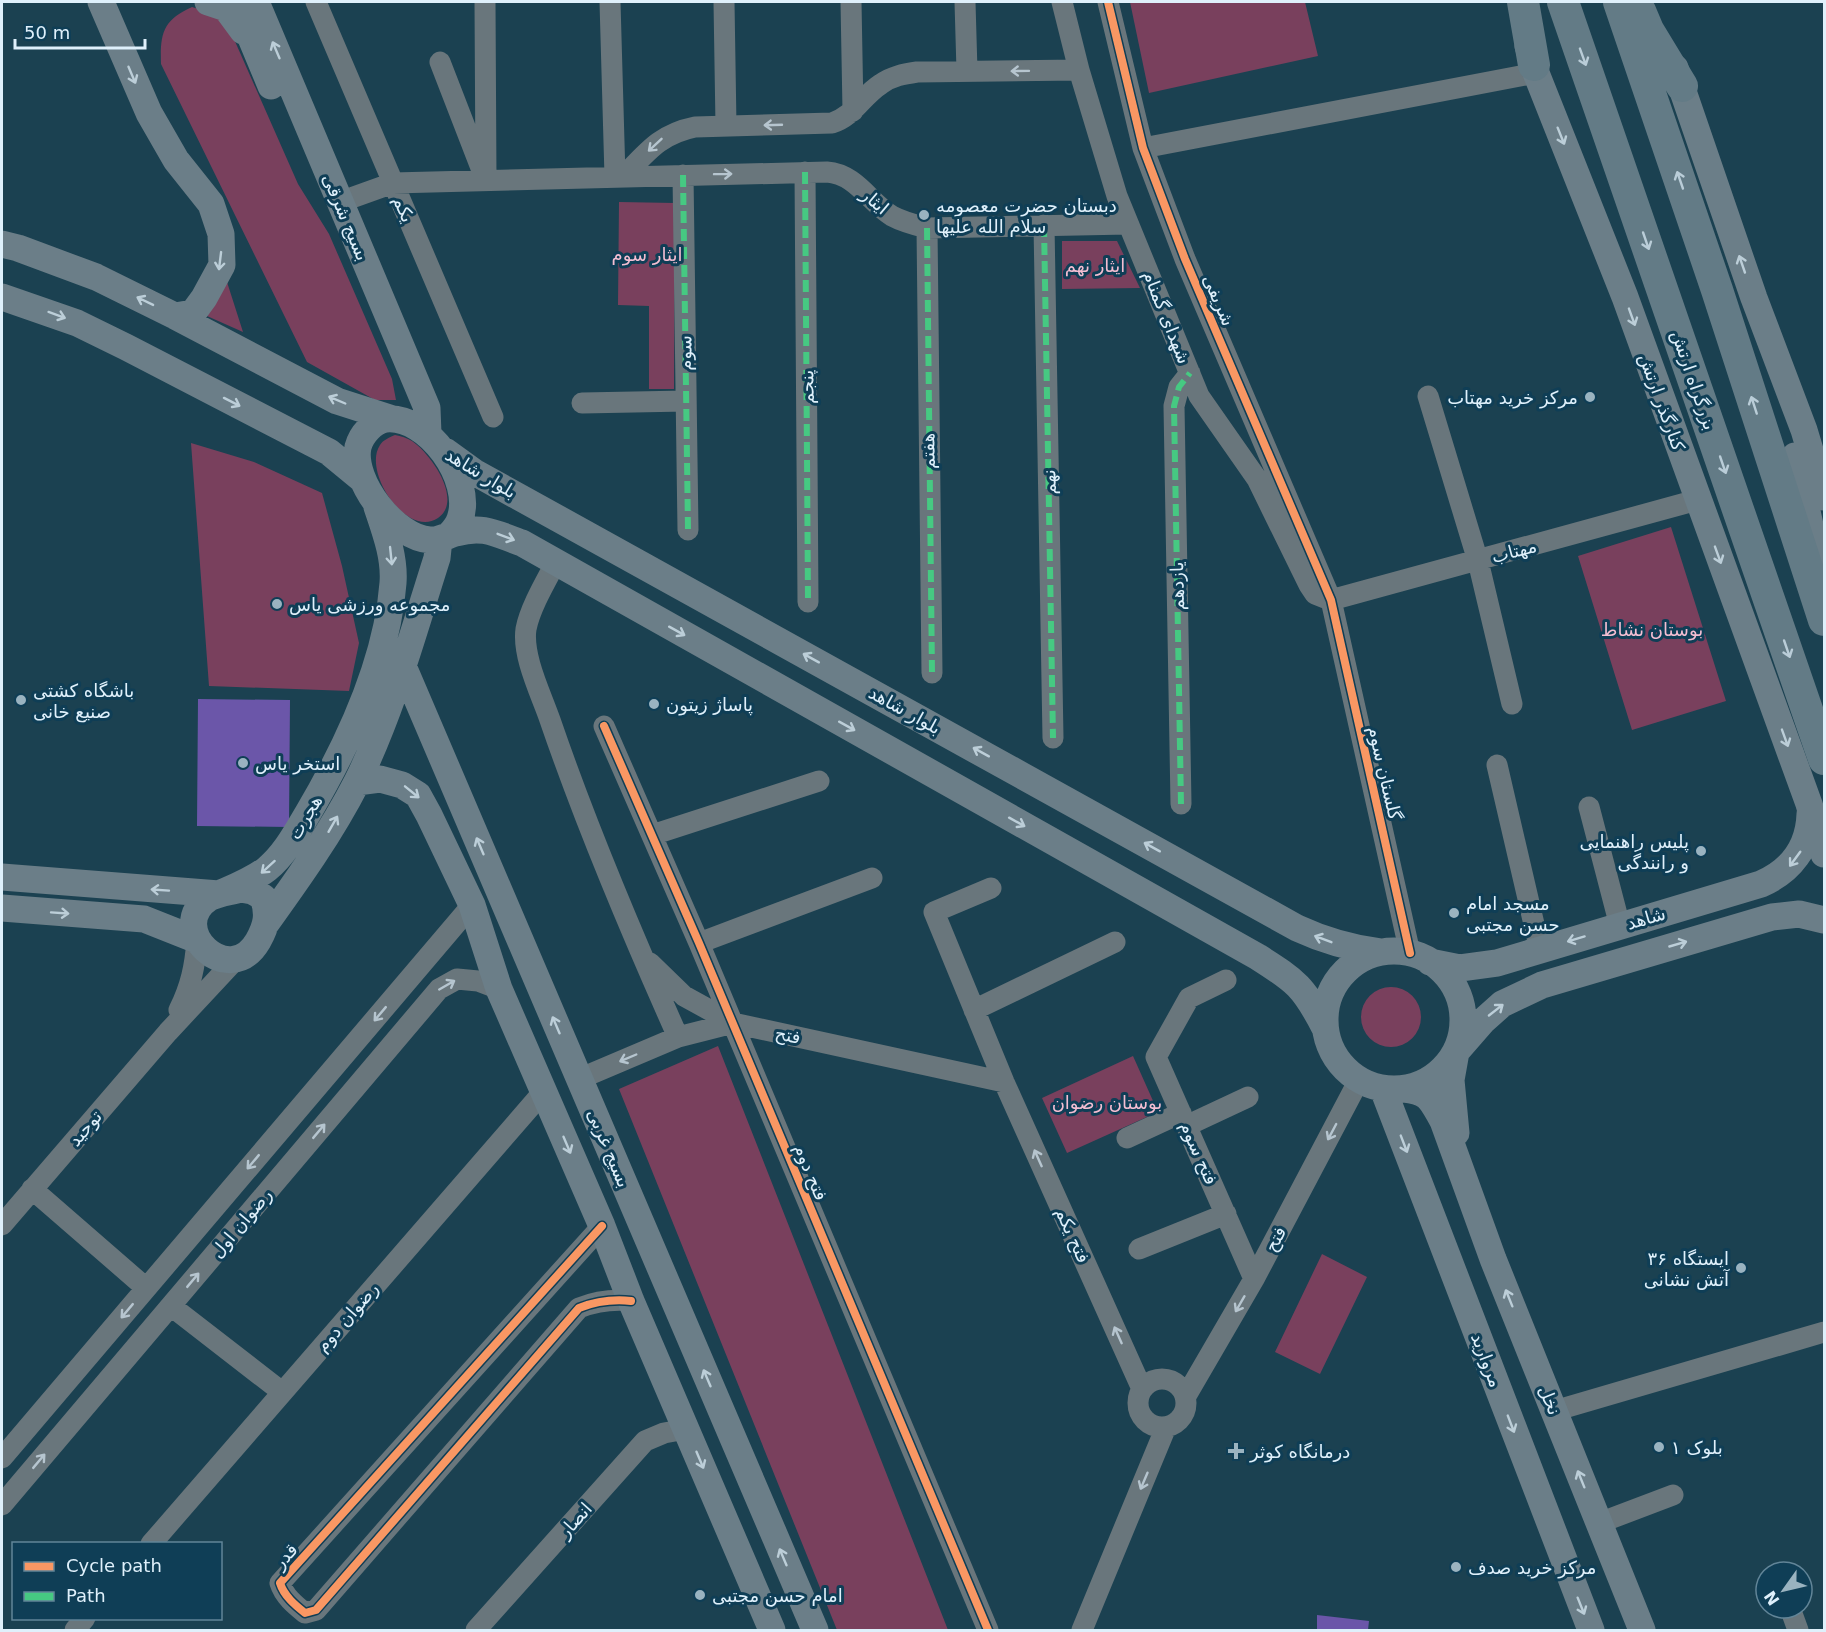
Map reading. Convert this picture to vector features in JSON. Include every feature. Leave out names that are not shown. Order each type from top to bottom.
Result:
[{"type":"highway","points":[[1523,2],[1535,69]]},
{"type":"highway","name":"بزرگراه ارتش","points":[[1563,2],[1824,759]]},
{"type":"highway","points":[[1638,5],[1655,43],[1682,86]]},
{"type":"highway","points":[[1638,5],[1717,290],[1824,621]]},
{"type":"main road","points":[[101,2],[149,113],[176,160],[211,204],[221,234],[222,265],[204,298],[193,313],[176,316]]},
{"type":"main road","points":[[208,2],[226,8],[253,44]]},
{"type":"main road","name":"بسیج شرقی","points":[[236,2],[253,44],[333,204]]},
{"type":"main road","name":"بسیج شرقی","points":[[256,2],[418,431]]},
{"type":"main road","name":"کنارگذر ارتش","points":[[1514,2],[1535,69],[1625,297],[1809,804],[1824,854]]},
{"type":"main road","points":[[1682,86],[1754,298],[1804,430],[1824,497]]},
{"type":"main road","name":"بلوار شاهد","points":[[2,244],[96,277],[176,316],[337,401],[418,431],[474,472],[1297,928],[1322,940],[1349,948],[1380,952]]},
{"type":"main road","points":[[2,297],[76,323],[329,452],[369,490],[392,521],[418,538],[431,540],[467,530],[484,529],[522,543],[1258,957],[1290,977],[1301,987],[1310,999],[1325,1028],[1331,1048],[1342,1066],[1382,1086],[1420,1091],[1432,1101],[1443,1121],[1461,1167]]},
{"type":"main road","points":[[1754,298],[1798,470],[1824,596]]},
{"type":"main road","points":[[369,490],[357,453],[361,438],[382,420],[418,431],[459,483],[462,498],[460,520],[445,537]]},
{"type":"main road","name":"هجرت","points":[[2,877],[219,894],[269,868],[286,849],[321,790],[359,712],[375,673],[386,636],[393,581],[390,544],[369,490]]},
{"type":"main road","name":"هجرت","points":[[265,925],[317,851],[357,782],[384,719],[445,537]]},
{"type":"main road","name":"بسیج غربی","points":[[403,666],[815,1630]]},
{"type":"main road","name":"بسیج غربی","points":[[357,782],[380,779],[402,785],[418,795],[472,905],[499,989],[602,1226],[631,1301],[772,1630]]},
{"type":"main road","name":"شاهد","points":[[1420,957],[1460,968],[1497,963],[1761,884],[1776,878],[1786,870],[1801,852],[1809,828],[1809,804]]},
{"type":"main road","points":[[1761,884],[1770,884],[1782,895],[1782,906],[1772,917]]},
{"type":"main road","points":[[241,889],[252,891],[263,897],[268,911],[265,925],[254,947],[246,954],[236,959],[224,959],[204,950],[197,940],[195,917],[200,907],[208,899],[241,889]]},
{"type":"main road","points":[[2,908],[144,919],[197,940]]},
{"type":"main road","name":"شاهد","points":[[1456,1052],[1491,1013],[1526,991],[1542,985],[1772,917],[1798,914],[1824,920]]},
{"type":"main road","points":[[1325,1028],[1326,1007],[1333,988],[1345,972],[1361,959],[1380,952],[1420,957],[1444,973],[1462,1005],[1463,1023],[1451,1080],[1461,1167]]},
{"type":"main road","points":[[1382,1086],[1425,1082],[1443,1070],[1456,1052]]},
{"type":"main road","points":[[544,1091],[579,1079]]},
{"type":"main road","name":"مروارید","points":[[1382,1086],[1591,1630]]},
{"type":"main road","name":"نخل","points":[[1461,1167],[1493,1259],[1642,1630]]},
{"type":"street","name":"یکم","points":[[316,2],[493,417]]},
{"type":"street","points":[[484,2],[486,180]]},
{"type":"street","points":[[610,2],[619,177]]},
{"type":"street","points":[[724,2],[726,126]]},
{"type":"street","points":[[851,2],[853,111]]},
{"type":"street","points":[[965,2],[967,71]]},
{"type":"street","name":"شهدای گمنام","points":[[1062,2],[1078,70],[1117,196],[1199,396],[1257,479],[1309,585],[1315,594],[1331,600]]},
{"type":"street","name":"شریفی","points":[[1108,2],[1143,148],[1185,259],[1331,600]]},
{"type":"street","points":[[440,62],[486,180]]},
{"type":"street","points":[[1143,148],[1535,69]]},
{"type":"street","points":[[619,177],[662,138],[673,133],[694,127],[832,123],[853,111],[880,85],[896,76],[917,72],[1078,70]]},
{"type":"street","name":"پنجم","points":[[805,172],[808,603]]},
{"type":"street","name":"ایثار","points":[[333,204],[393,183],[828,172],[843,175],[891,215],[909,224],[927,228],[1128,224]]},
{"type":"street","name":"سوم","points":[[683,175],[688,530]]},
{"type":"street","name":"نهم","points":[[1044,225],[1053,738]]},
{"type":"street","name":"هفتم","points":[[927,228],[932,673]]},
{"type":"street","name":"یازدهم","points":[[1180,804],[1174,406],[1179,387],[1190,373]]},
{"type":"street","points":[[1428,396],[1478,561],[1512,704]]},
{"type":"street","points":[[582,403],[686,401]]},
{"type":"street","name":"مهتاب","points":[[1331,600],[1697,500]]},
{"type":"street","points":[[556,562],[526,629],[528,656],[576,795],[612,888],[678,1037]]},
{"type":"street","name":"گلستان سوم","points":[[1331,600],[1420,957]]},
{"type":"street","name":"فتح دوم","points":[[604,726],[733,1023],[988,1630]]},
{"type":"street","points":[[1497,765],[1540,950]]},
{"type":"street","points":[[652,835],[819,781]]},
{"type":"street","points":[[1589,807],[1620,926]]},
{"type":"street","points":[[699,943],[872,878]]},
{"type":"street","name":"فتح یکم","points":[[991,888],[934,912],[1004,1082],[1142,1389]]},
{"type":"street","name":"رضوان اول","points":[[2,1458],[472,905]]},
{"type":"street","points":[[168,1032],[189,990],[195,971],[197,940]]},
{"type":"street","points":[[974,1010],[1115,942]]},
{"type":"street","points":[[641,954],[684,996],[733,1023]]},
{"type":"street","points":[[168,1032],[236,959]]},
{"type":"street","name":"رضوان اول","points":[[2,1505],[439,989],[457,979],[478,981],[499,989]]},
{"type":"street","name":"فتح سوم","points":[[1226,980],[1189,998],[1156,1057],[1254,1279]]},
{"type":"street","name":"فتح","points":[[579,1079],[678,1037],[733,1023],[1004,1082]]},
{"type":"street","name":"توحید","points":[[2,1225],[168,1032]]},
{"type":"street","name":"فتح","points":[[1186,1396],[1254,1279],[1382,1086]]},
{"type":"street","name":"رضوان دوم","points":[[152,1542],[544,1091]]},
{"type":"street","points":[[1127,1138],[1248,1097]]},
{"type":"street","points":[[32,1190],[146,1288]]},
{"type":"street","points":[[1139,1249],[1226,1214]]},
{"type":"street","name":"قدر","points":[[602,1226],[280,1583],[293,1603],[305,1613],[316,1610],[579,1308],[612,1299],[631,1301]]},
{"type":"street","points":[[171,1306],[282,1392]]},
{"type":"street","points":[[1554,1411],[1824,1332]]},
{"type":"street","points":[[1162,1378],[1177,1383],[1186,1396],[1187,1404],[1181,1419],[1166,1427],[1150,1424],[1139,1411],[1139,1396],[1142,1389],[1148,1383],[1162,1378]]},
{"type":"street","points":[[1082,1630],[1166,1427]]},
{"type":"street","name":"انصار","points":[[476,1630],[645,1441],[664,1432],[686,1429]]},
{"type":"street","points":[[1599,1523],[1673,1495]]},
{"type":"green space","points":[[1130,2],[1305,2],[1318,56],[1149,93]]},
{"type":"green space","points":[[192,7],[214,14],[230,30],[298,184],[329,234],[392,379],[396,400],[375,400],[307,362],[161,64],[161,44],[165,29],[175,17]]},
{"type":"green space","name":"ایثار سوم","points":[[619,202],[675,203],[674,389],[649,389],[649,306],[618,305]]},
{"type":"green space","name":"ایثار نهم","points":[[1062,241],[1117,241],[1140,288],[1062,289]]},
{"type":"green space","points":[[227,282],[243,332],[207,316]]},
{"type":"green space","points":[[395,435],[410,440],[419,447],[442,477],[447,500],[445,510],[438,518],[426,522],[413,519],[401,511],[382,486],[377,471],[376,457],[381,443]]},
{"type":"green space","name":"مجموعه ورزشی یاس","points":[[191,443],[254,462],[322,493],[342,566],[359,643],[349,691],[209,686]]},
{"type":"green space","name":"بوستان نشاط","points":[[1671,527],[1726,701],[1632,730],[1578,556]]},
{"type":"green space","points":[[1385,987],[1397,987],[1408,992],[1416,1000],[1421,1017],[1419,1029],[1408,1042],[1397,1047],[1385,1047],[1374,1042],[1366,1034],[1361,1023],[1361,1011],[1366,1000],[1374,992]]},
{"type":"green space","points":[[718,1046],[948,1630],[837,1630],[619,1089]]},
{"type":"green space","name":"بوستان رضوان","points":[[1133,1056],[1158,1112],[1067,1153],[1042,1098]]},
{"type":"green space","points":[[1322,1254],[1367,1277],[1320,1374],[1275,1352]]},
{"type":"shaded area","name":"استخر یاس","points":[[198,699],[290,700],[289,827],[197,826]]},
{"type":"shaded area","points":[[1317,1615],[1369,1621],[1368,1630],[1317,1630]]},
{"type":"marked path","points":[[805,172],[808,602]]},
{"type":"marked path","points":[[683,175],[688,530]]},
{"type":"marked path","points":[[1044,225],[1053,738]]},
{"type":"marked path","points":[[927,228],[932,673]]},
{"type":"marked path","points":[[1181,804],[1174,406],[1179,387],[1190,373]]},
{"type":"cycle path","points":[[1108,2],[1143,148],[1185,259],[1331,600],[1410,953]]},
{"type":"cycle path","points":[[604,726],[699,943],[988,1630]]},
{"type":"cycle path","points":[[602,1226],[280,1583],[290,1600],[305,1613],[316,1610],[579,1308],[605,1301],[631,1301]]},
{"type":"place","name":"دبستان حضرت معصومه سلام الله علیها","points":[[924,215]]},
{"type":"place","name":"مرکز خرید مهتاب","points":[[1590,397]]},
{"type":"place","name":"مجموعه ورزشی یاس","points":[[277,604]]},
{"type":"place","name":"باشگاه کشتی صنیع خانی","points":[[21,700]]},
{"type":"place","name":"پاساژ زیتون","points":[[654,704]]},
{"type":"place","name":"استخر یاس","points":[[243,763]]},
{"type":"place","name":"پلیس راهنمایی و رانندگی","points":[[1701,851]]},
{"type":"place","name":"مسجد امام حسن مجتبی","points":[[1454,913]]},
{"type":"place","name":"ایستگاه ۳۶ آتش نشانی","points":[[1741,1268]]},
{"type":"place","name":"۱ بلوک","points":[[1659,1447]]},
{"type":"place","name":"درمانگاه کوثر","points":[[1236,1451]]},
{"type":"place","name":"مرکز خرید صدف","points":[[1456,1567]]},
{"type":"place","name":"امام حسن مجتبی","points":[[700,1595]]}]
